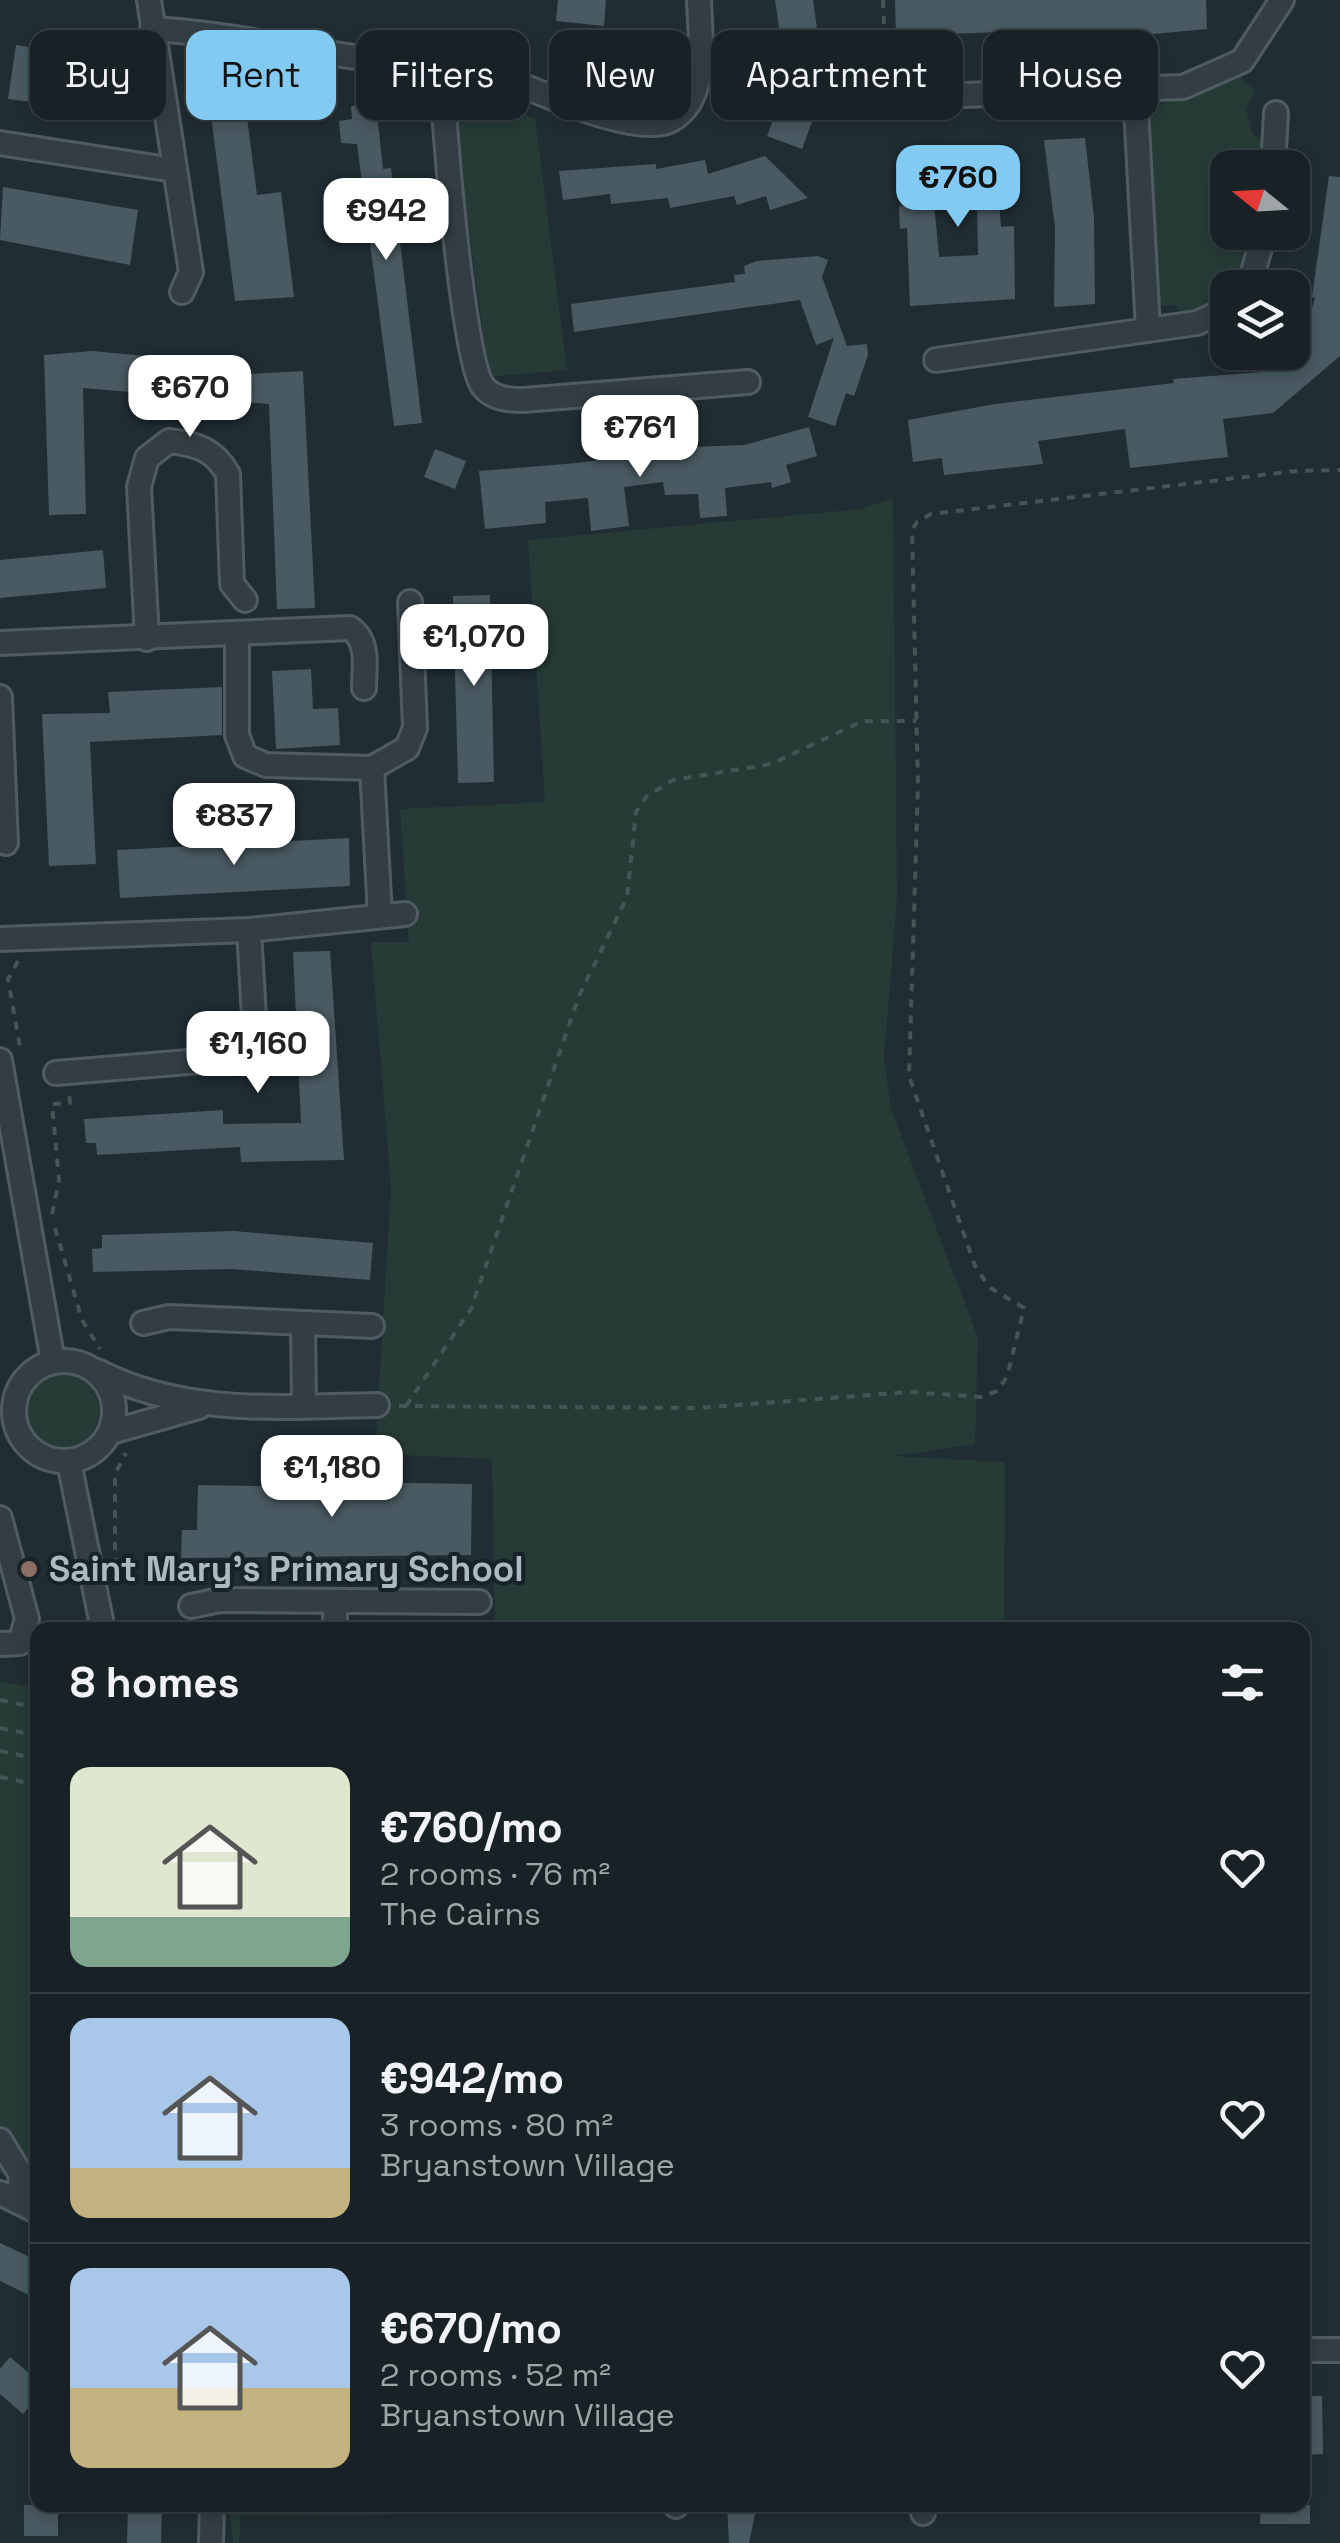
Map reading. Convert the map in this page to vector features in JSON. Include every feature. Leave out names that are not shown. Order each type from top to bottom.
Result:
[{"type":"street","points":[[149,0],[191,272],[182,292]]},
{"type":"street","points":[[529,87],[614,118],[667,123],[685,106],[698,82],[699,0]]},
{"type":"street","points":[[1158,87],[1183,86],[1224,73],[1256,46],[1282,0]]},
{"type":"street","points":[[152,29],[198,31],[356,57]]},
{"type":"street","points":[[1274,150],[1276,113]]},
{"type":"street","points":[[443,120],[466,307],[478,377],[488,392],[505,400],[524,400],[748,382]]},
{"type":"street","points":[[1137,120],[1148,330]]},
{"type":"street","points":[[0,144],[174,170]]},
{"type":"street","points":[[936,360],[1197,323],[1210,317]]},
{"type":"street","points":[[147,639],[139,487],[148,458],[169,441],[204,448],[220,460],[228,474],[232,584],[245,600]]},
{"type":"street","points":[[237,636],[237,735],[245,756],[266,765],[372,768],[407,748],[414,728],[410,602]]},
{"type":"street","points":[[0,643],[237,636],[350,628],[359,634],[364,651],[364,688]]},
{"type":"street","points":[[0,696],[6,844]]},
{"type":"street","points":[[372,768],[380,916]]},
{"type":"street","points":[[0,939],[249,930],[405,914]]},
{"type":"street","points":[[62,1073],[224,1059],[241,1052],[254,1017],[249,930]]},
{"type":"street","points":[[11,1059],[53,1362]]},
{"type":"street","points":[[143,1323],[168,1317],[372,1326]]},
{"type":"street","points":[[304,1324],[304,1406]]},
{"type":"street","points":[[208,1405],[111,1432],[94,1452],[69,1462],[38,1455],[26,1445],[7,1415],[28,1376],[53,1362],[102,1363],[144,1394],[208,1405],[378,1405]]},
{"type":"street","points":[[102,1363],[113,1398],[111,1432]]},
{"type":"street","points":[[69,1462],[101,1622]]},
{"type":"street","points":[[0,1518],[27,1619],[20,1643],[0,1644]]},
{"type":"street","points":[[191,1606],[220,1600],[478,1602]]},
{"type":"street","points":[[335,1602],[335,1622]]},
{"type":"street","points":[[0,2140],[21,2175],[18,2202]]},
{"type":"street","points":[[1310,2350],[1340,2350]]},
{"type":"street","points":[[211,2543],[212,2512]]},
{"type":"path","points":[[882,0],[884,30]]},
{"type":"path","points":[[378,1405],[697,1408],[910,1392],[982,1397],[996,1391],[1007,1377],[1024,1308],[989,1287],[975,1266],[909,1076],[916,721],[911,544],[914,525],[920,519],[1031,502],[1296,470],[1340,470]]},
{"type":"path","points":[[406,1406],[471,1309],[579,996],[627,897],[636,812],[646,798],[672,780],[782,760],[864,721],[916,721]]},
{"type":"path","points":[[11,1059],[8,978],[14,963],[22,958]]},
{"type":"path","points":[[51,1218],[59,1180],[52,1104],[70,1103],[62,1073]]},
{"type":"path","points":[[48,1200],[86,1330],[102,1363]]},
{"type":"path","points":[[116,1574],[116,1474],[129,1448]]},
{"type":"path","points":[[0,1700],[30,1706]]},
{"type":"path","points":[[0,1728],[30,1734]]},
{"type":"path","points":[[0,1752],[30,1758]]},
{"type":"path","points":[[0,1776],[30,1783]]},
{"type":"green space","points":[[1240,77],[1255,91],[1246,109],[1252,134],[1264,143],[1264,150],[1210,150],[1210,250],[1249,250],[1242,270],[1210,270],[1210,305],[1184,316],[1175,305],[1156,306],[1148,120],[1158,120],[1158,107],[1165,103]]},
{"type":"green space","points":[[529,116],[535,118],[567,370],[489,377],[454,120],[529,120]]},
{"type":"green space","points":[[893,498],[897,898],[884,1058],[891,1109],[978,1338],[975,1444],[894,1456],[1005,1462],[1004,1622],[495,1622],[492,1459],[375,1454],[391,1188],[371,942],[409,942],[400,809],[545,802],[528,540],[861,509]]},
{"type":"green space","points":[[61,1373],[88,1384],[99,1411],[88,1438],[61,1449],[34,1438],[23,1411],[34,1384]]},
{"type":"green space","points":[[0,1681],[30,1687],[29,2184],[0,2173]]},
{"type":"green space","points":[[230,2512],[388,2515],[241,2516],[239,2543],[233,2543]]},
{"type":"building","points":[[558,0],[606,0],[604,26],[556,21]]},
{"type":"building","points":[[775,0],[813,0],[817,30],[779,30]]},
{"type":"building","points":[[895,0],[1206,0],[1207,29],[1158,34],[1158,30],[983,30],[963,33],[963,30],[896,30]]},
{"type":"building","points":[[16,45],[30,47],[30,102],[8,99]]},
{"type":"building","points":[[351,106],[356,106],[356,120],[378,120],[383,169],[391,168],[422,423],[394,426],[357,144],[341,143],[339,121],[352,119]]},
{"type":"building","points":[[212,120],[247,120],[257,195],[281,192],[294,297],[235,301]]},
{"type":"building","points":[[773,120],[813,120],[802,149],[767,136]]},
{"type":"building","points":[[1085,138],[1094,217],[1095,304],[1054,307],[1055,228],[1044,140]]},
{"type":"building","points":[[935,152],[935,158],[1007,152],[1010,188],[998,188],[1001,227],[1014,226],[1015,299],[910,306],[907,228],[900,229],[899,206],[910,205],[908,153]],"holes":[[[977,200],[978,255],[939,257],[934,202]]]},
{"type":"building","points":[[765,156],[808,198],[770,210],[766,196],[737,205],[734,196],[670,208],[668,198],[611,204],[610,194],[563,200],[559,171],[656,164],[656,169],[705,160],[708,174]]},
{"type":"building","points":[[1329,176],[1340,177],[1340,356],[1273,413],[1223,419],[1228,457],[1130,468],[1125,429],[1038,441],[1043,464],[944,475],[942,458],[913,462],[908,420],[995,404],[1174,383],[1173,379],[1310,370],[1310,315],[1315,298],[1312,297]]},
{"type":"building","points":[[3,187],[138,210],[130,265],[0,240]]},
{"type":"building","points":[[818,256],[828,260],[822,277],[847,346],[867,344],[868,355],[854,396],[846,393],[835,426],[808,417],[834,338],[816,345],[800,300],[574,332],[571,304],[735,282],[734,275],[745,274],[744,266],[757,261]]},
{"type":"building","points":[[92,351],[231,364],[230,375],[303,371],[315,608],[277,609],[269,404],[83,388],[86,514],[49,515],[44,355]]},
{"type":"building","points":[[809,427],[817,456],[786,465],[791,482],[772,488],[771,482],[725,488],[727,516],[700,518],[698,494],[665,495],[663,482],[624,487],[629,526],[591,531],[588,498],[545,502],[546,523],[485,529],[479,471],[577,463],[691,447],[744,445]]},
{"type":"building","points":[[435,449],[466,461],[455,489],[424,477]]},
{"type":"building","points":[[103,550],[106,588],[0,598],[0,560]]},
{"type":"building","points":[[490,595],[494,782],[458,783],[453,596]]},
{"type":"building","points":[[311,669],[313,709],[338,708],[340,745],[276,749],[272,671]]},
{"type":"building","points":[[222,687],[222,735],[90,742],[96,864],[49,866],[42,714],[110,713],[108,692]]},
{"type":"building","points":[[349,838],[350,886],[120,898],[117,850]]},
{"type":"building","points":[[330,951],[344,1160],[241,1162],[240,1147],[97,1155],[96,1143],[86,1143],[84,1119],[223,1110],[223,1124],[301,1123],[293,952]]},
{"type":"building","points":[[234,1231],[373,1243],[370,1280],[232,1269],[93,1272],[92,1249],[102,1248],[102,1235]]},
{"type":"building","points":[[333,1468],[354,1468],[353,1482],[472,1484],[471,1555],[181,1558],[182,1530],[197,1530],[198,1485],[315,1487],[320,1475],[333,1475]]},
{"type":"building","points":[[0,2243],[30,2257],[29,2295],[0,2281]]},
{"type":"building","points":[[10,2357],[30,2374],[30,2406],[23,2414],[0,2394],[0,2369]]},
{"type":"building","points":[[1310,2396],[1322,2396],[1323,2454],[1310,2455]]},
{"type":"building","points":[[24,2505],[30,2505],[30,2512],[58,2512],[58,2536],[24,2536]]},
{"type":"building","points":[[128,2512],[162,2512],[161,2543],[127,2543]]},
{"type":"building","points":[[727,2512],[756,2512],[749,2543],[729,2543]]},
{"type":"building","points":[[1261,2512],[1310,2512],[1310,2524],[1260,2524]]},
{"type":"place","name":"Saint Mary's Primary School","points":[[29,1569]]}]
